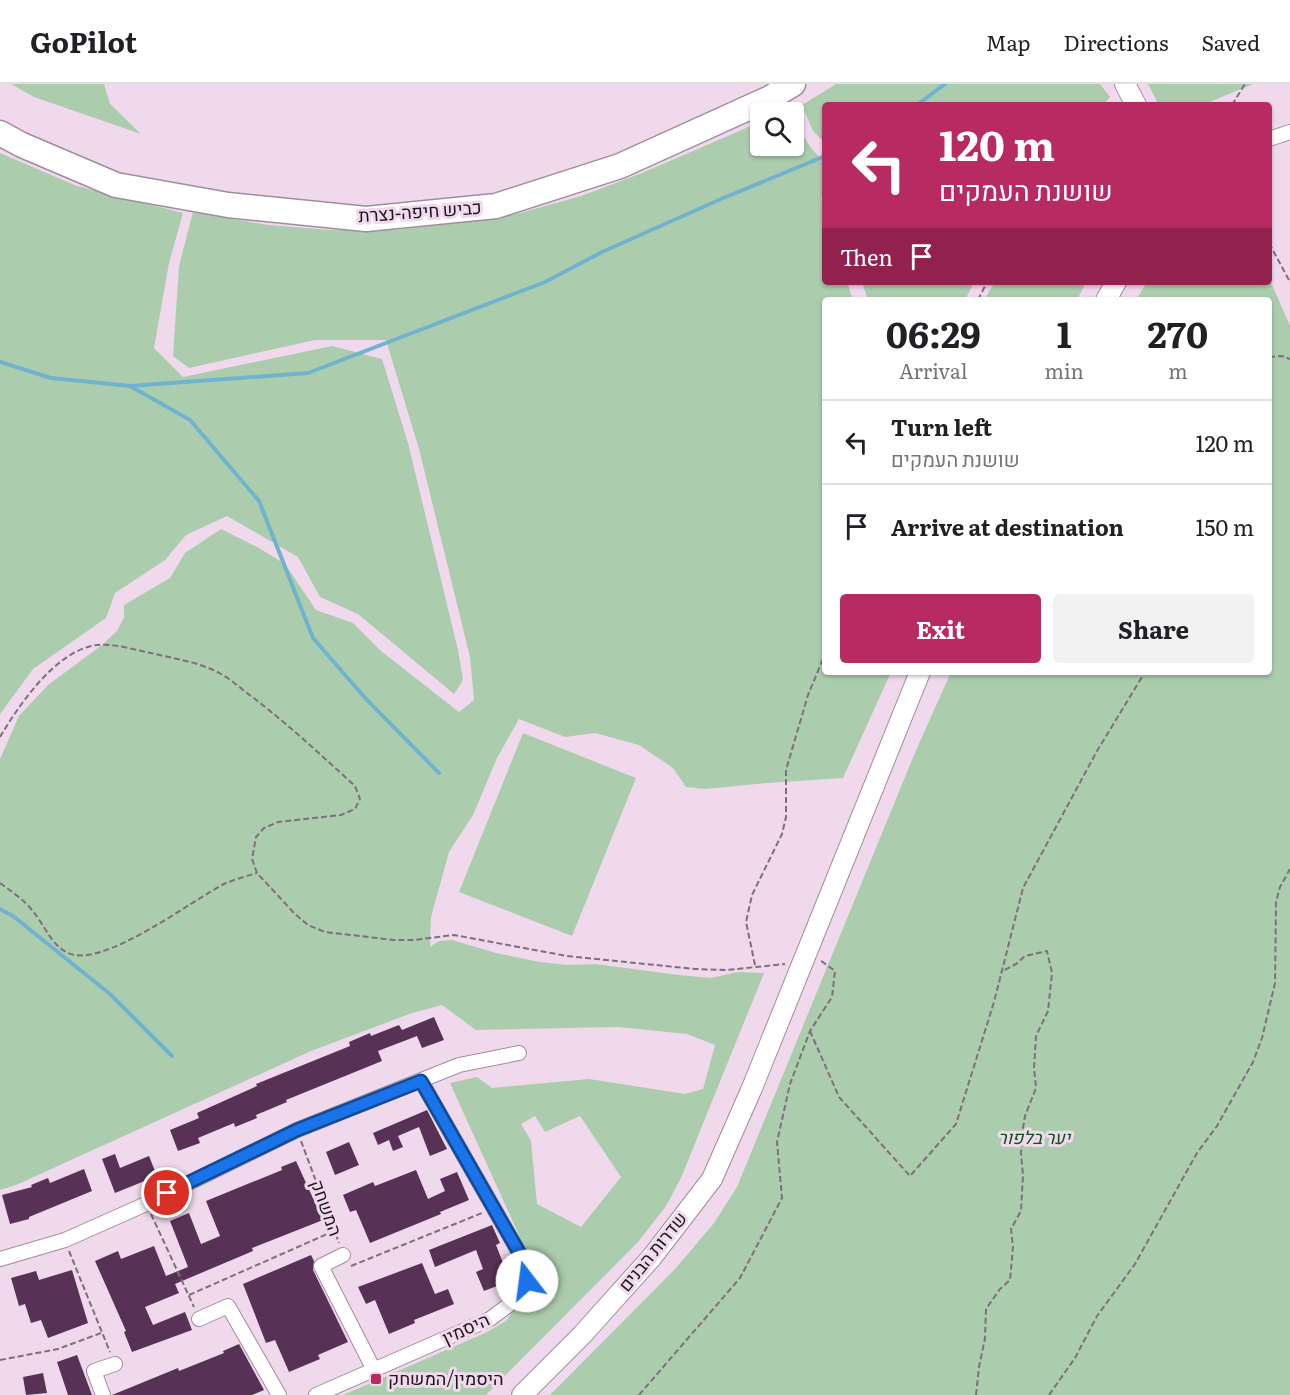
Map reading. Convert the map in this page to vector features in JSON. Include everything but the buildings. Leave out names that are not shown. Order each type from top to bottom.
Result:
[{"type":"highway","name":"כביש חיפה-נצרת","points":[[0,133],[22,145],[116,185],[228,205],[366,219],[496,206],[620,166],[770,98],[793,84]]},
{"type":"main road","points":[[1125,84],[1134,102]]},
{"type":"main road","name":"שדרות הבנים","points":[[522,1395],[582,1335],[652,1257],[712,1179],[752,1088],[919,675]]},
{"type":"street","points":[[1272,138],[1290,132]]},
{"type":"street","points":[[0,1259],[65,1240],[146,1204],[297,1130],[459,1065],[519,1053]]},
{"type":"street","name":"היסמין","points":[[316,1395],[490,1319],[518,1298],[527,1281],[520,1254],[421,1081]]},
{"type":"street","name":"המשחק","points":[[343,1255],[321,1266],[374,1370]]},
{"type":"street","points":[[199,1318],[228,1306],[279,1395]]},
{"type":"street","points":[[103,1395],[94,1371],[115,1364]]},
{"type":"path","points":[[1234,102],[1245,84]]},
{"type":"path","points":[[1272,249],[1290,282]]},
{"type":"path","points":[[1272,357],[1282,356],[1290,359]]},
{"type":"path","points":[[0,737],[13,714],[43,679],[78,651],[97,645],[119,646],[197,663],[221,674],[277,716],[355,786],[360,799],[355,809],[341,815],[278,822],[264,828],[256,837],[252,860],[257,873],[308,925],[325,932],[404,940],[454,935],[567,956],[695,969],[726,970],[777,966],[791,962],[807,951],[835,971],[832,998],[810,1031],[790,1084],[777,1142],[782,1198],[740,1278],[639,1395]]},
{"type":"path","points":[[755,966],[746,922],[752,895],[782,834],[786,817],[786,770],[808,694],[822,661]]},
{"type":"path","points":[[810,1031],[839,1097],[910,1176],[956,1124],[1002,972],[1023,888],[1097,751],[1143,675]]},
{"type":"path","points":[[1049,1395],[1075,1358],[1097,1316],[1135,1264],[1197,1153],[1217,1126],[1253,1062],[1262,1038],[1275,983],[1276,902],[1280,887],[1290,868]]},
{"type":"path","points":[[0,883],[32,910],[57,947],[69,954],[83,957],[114,949],[227,883],[257,873]]},
{"type":"path","points":[[976,1395],[985,1338],[986,1309],[1000,1288],[1010,1280],[1013,1248],[1011,1229],[1021,1211],[1022,1134],[1025,1116],[1036,1088],[1034,1068],[1036,1036],[1048,1011],[1053,972],[1047,951],[1024,956],[1002,972]]},
{"type":"path","name":"המשחק","points":[[297,1130],[343,1255]]},
{"type":"path","points":[[146,1204],[199,1318]]},
{"type":"path","points":[[343,1255],[348,1267],[494,1208]]},
{"type":"path","points":[[189,1295],[334,1231]]},
{"type":"path","points":[[65,1240],[115,1364]]},
{"type":"path","points":[[0,1360],[58,1349],[103,1333]]},
{"type":"green space","points":[[11,84],[104,84],[110,104],[141,134],[34,97]]},
{"type":"green space","points":[[836,84],[1100,84],[1110,97],[1106,102],[822,102],[822,140],[813,131],[804,110],[804,104]]},
{"type":"green space","points":[[1148,84],[1253,84],[1209,102],[1157,102]]},
{"type":"green space","points":[[750,126],[750,156],[804,156],[804,136],[822,161],[822,285],[848,285],[852,297],[822,297],[822,675],[890,675],[843,778],[705,789],[686,787],[673,768],[639,745],[595,733],[565,737],[519,719],[497,758],[473,815],[449,852],[431,917],[430,947],[439,941],[452,940],[496,953],[540,962],[567,965],[595,964],[711,978],[738,972],[764,973],[681,1178],[666,1206],[638,1242],[486,1395],[343,1395],[485,1333],[506,1321],[535,1279],[518,1233],[450,1083],[477,1077],[492,1088],[589,1079],[685,1094],[703,1089],[715,1045],[687,1034],[618,1027],[476,1030],[442,1005],[412,1013],[311,1051],[16,1185],[0,1190],[0,759],[19,716],[48,685],[117,631],[124,618],[124,605],[170,578],[185,553],[221,529],[285,564],[316,610],[353,623],[381,651],[459,712],[474,700],[470,657],[419,449],[386,340],[315,340],[189,368],[173,356],[179,266],[193,212],[268,225],[331,230],[394,230],[520,213],[581,196],[642,173]],"holes":[[[535,1116],[545,1132],[580,1116],[621,1177],[581,1227],[537,1204],[531,1141],[521,1124]]]},
{"type":"green space","points":[[0,153],[77,186],[183,213],[169,263],[154,348],[183,377],[332,346],[382,359],[408,443],[458,650],[463,680],[454,694],[358,614],[320,597],[298,557],[227,516],[186,535],[165,560],[115,593],[106,618],[33,669],[0,714]]},
{"type":"green space","points":[[863,285],[972,285],[966,297],[867,297]]},
{"type":"green space","points":[[993,285],[1084,285],[1078,297],[986,297]]},
{"type":"green space","name":"יער בלפור","points":[[1145,285],[1272,285],[1290,326],[1290,1395],[550,1395],[676,1268],[714,1223],[737,1187],[914,755],[950,675],[1272,675],[1272,297],[1138,297]]},
{"type":"green space","points":[[523,733],[636,778],[572,936],[459,892]]},
{"type":"waterway","points":[[921,102],[945,84]]},
{"type":"waterway","points":[[130,386],[308,373],[545,282],[602,252],[822,157]]},
{"type":"waterway","points":[[0,362],[51,378],[130,386],[190,420],[259,501],[313,638],[366,699],[439,773]]},
{"type":"waterway","points":[[0,909],[13,916],[110,994],[172,1056]]},
{"type":"place","name":"היסמין/המשחק","points":[[376,1379]]},
{"type":"route","points":[[167,1193],[297,1130],[421,1081],[520,1254],[527,1281]]}]
